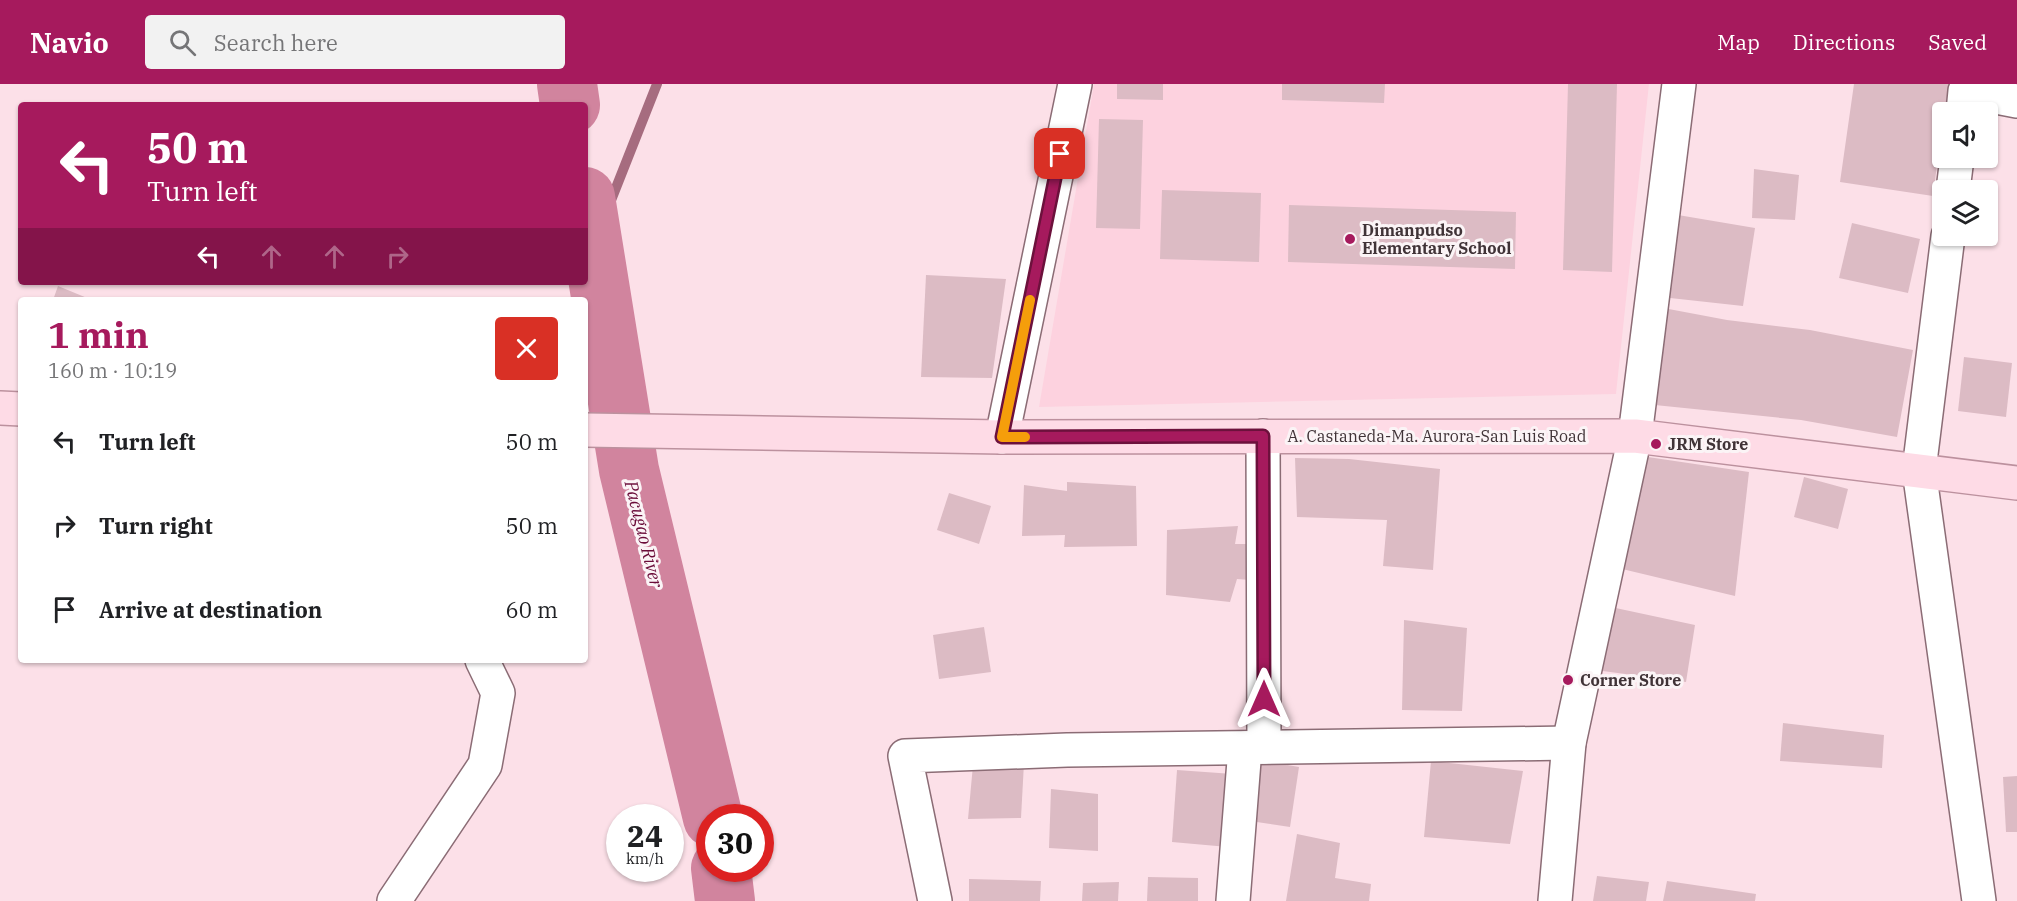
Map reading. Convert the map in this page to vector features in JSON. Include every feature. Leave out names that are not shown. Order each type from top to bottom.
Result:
[{"type":"main road","points":[[0,408],[18,409]]},
{"type":"main road","name":"A. Castaneda-Ma. Aurora-San Luis Road","points":[[588,430],[1002,437],[1635,436],[2017,483]]},
{"type":"street","points":[[1002,437],[1075,84]]},
{"type":"street","points":[[1555,901],[1569,743],[1635,436],[1679,84]]},
{"type":"street","points":[[1965,96],[2017,101]]},
{"type":"street","points":[[1947,246],[1919,470],[1979,901]]},
{"type":"street","points":[[1233,901],[1255,747],[1263,436]]},
{"type":"street","points":[[394,901],[485,765],[498,693],[483,663]]},
{"type":"street","points":[[935,901],[905,756],[1067,750],[1569,743]]},
{"type":"shaded area","name":"Dimanpudso Elementary School","points":[[1094,84],[1649,84],[1616,394],[1039,407]]},
{"type":"building","points":[[1117,84],[1163,84],[1163,100],[1117,99]]},
{"type":"building","points":[[1282,84],[1385,84],[1384,103],[1282,100]]},
{"type":"building","points":[[1568,84],[1617,84],[1612,272],[1563,270]]},
{"type":"building","points":[[1854,84],[1949,84],[1946,102],[1932,102],[1932,168],[1937,168],[1935,180],[1932,180],[1932,196],[1840,182]]},
{"type":"building","points":[[1099,119],[1143,120],[1140,229],[1096,228]]},
{"type":"building","points":[[1754,169],[1799,175],[1795,220],[1752,218]]},
{"type":"building","points":[[1162,190],[1261,193],[1259,262],[1160,259]]},
{"type":"building","points":[[1289,205],[1516,212],[1515,269],[1288,262]]},
{"type":"building","points":[[1672,214],[1755,228],[1743,306],[1661,297]]},
{"type":"building","points":[[1852,223],[1920,239],[1908,293],[1839,278]]},
{"type":"building","points":[[926,275],[1006,279],[992,378],[921,377]]},
{"type":"building","points":[[58,286],[85,297],[54,297]]},
{"type":"building","points":[[1658,307],[1727,320],[1810,330],[1913,350],[1897,437],[1801,420],[1645,404]]},
{"type":"building","points":[[1964,357],[2012,363],[2006,417],[1958,411]]},
{"type":"building","points":[[1641,456],[1749,472],[1735,596],[1618,568]]},
{"type":"building","points":[[1295,458],[1349,459],[1440,469],[1433,570],[1383,566],[1387,520],[1297,517]]},
{"type":"building","points":[[1804,477],[1848,489],[1838,529],[1794,517]]},
{"type":"building","points":[[1067,482],[1136,486],[1137,546],[1064,547],[1065,535],[1022,536],[1024,485],[1067,491]]},
{"type":"building","points":[[949,493],[991,506],[979,544],[937,530]]},
{"type":"building","points":[[1238,526],[1235,544],[1250,544],[1250,580],[1237,579],[1230,602],[1166,595],[1167,530]]},
{"type":"building","points":[[1611,607],[1695,625],[1686,682],[1595,670]]},
{"type":"building","points":[[1404,620],[1467,628],[1462,711],[1402,710]]},
{"type":"building","points":[[984,627],[991,672],[939,679],[933,635]]},
{"type":"building","points":[[1783,723],[1884,735],[1882,768],[1780,761]]},
{"type":"building","points":[[1259,760],[1299,767],[1290,827],[1250,821]]},
{"type":"building","points":[[1431,761],[1523,771],[1510,844],[1424,837]]},
{"type":"building","points":[[1024,763],[1021,818],[968,819],[973,765]]},
{"type":"building","points":[[1177,770],[1233,774],[1228,847],[1172,842]]},
{"type":"building","points":[[2017,776],[2017,832],[2006,832],[2003,777]]},
{"type":"building","points":[[1051,789],[1098,794],[1098,851],[1049,848]]},
{"type":"building","points":[[1297,834],[1340,843],[1335,878],[1371,884],[1369,901],[1286,901]]},
{"type":"building","points":[[1597,876],[1649,882],[1646,901],[1593,901]]},
{"type":"building","points":[[1148,877],[1198,878],[1198,901],[1147,901]]},
{"type":"building","points":[[969,879],[1041,881],[1040,901],[969,901]]},
{"type":"building","points":[[1667,881],[1756,894],[1755,901],[1663,901]]},
{"type":"building","points":[[1119,882],[1118,901],[1082,901],[1083,883]]},
{"type":"waterway","name":"Pacugao River","points":[[567,84],[570,102]]},
{"type":"waterway","name":"Pacugao River","points":[[593,246],[657,84]]},
{"type":"waterway","name":"Pacugao River","points":[[588,216],[629,470],[710,804]]},
{"type":"waterway","name":"Pacugao River","points":[[723,882],[725,901]]},
{"type":"slow traffic","points":[[1025,437],[1002,437],[1030,300]]},
{"type":"place","name":"Dimanpudso Elementary School","points":[[1350,239]]},
{"type":"place","name":"JRM Store","points":[[1656,444]]},
{"type":"place","name":"Corner Store","points":[[1568,680]]},
{"type":"route","points":[[1060,154],[1002,437],[1263,436],[1264,699]]}]
